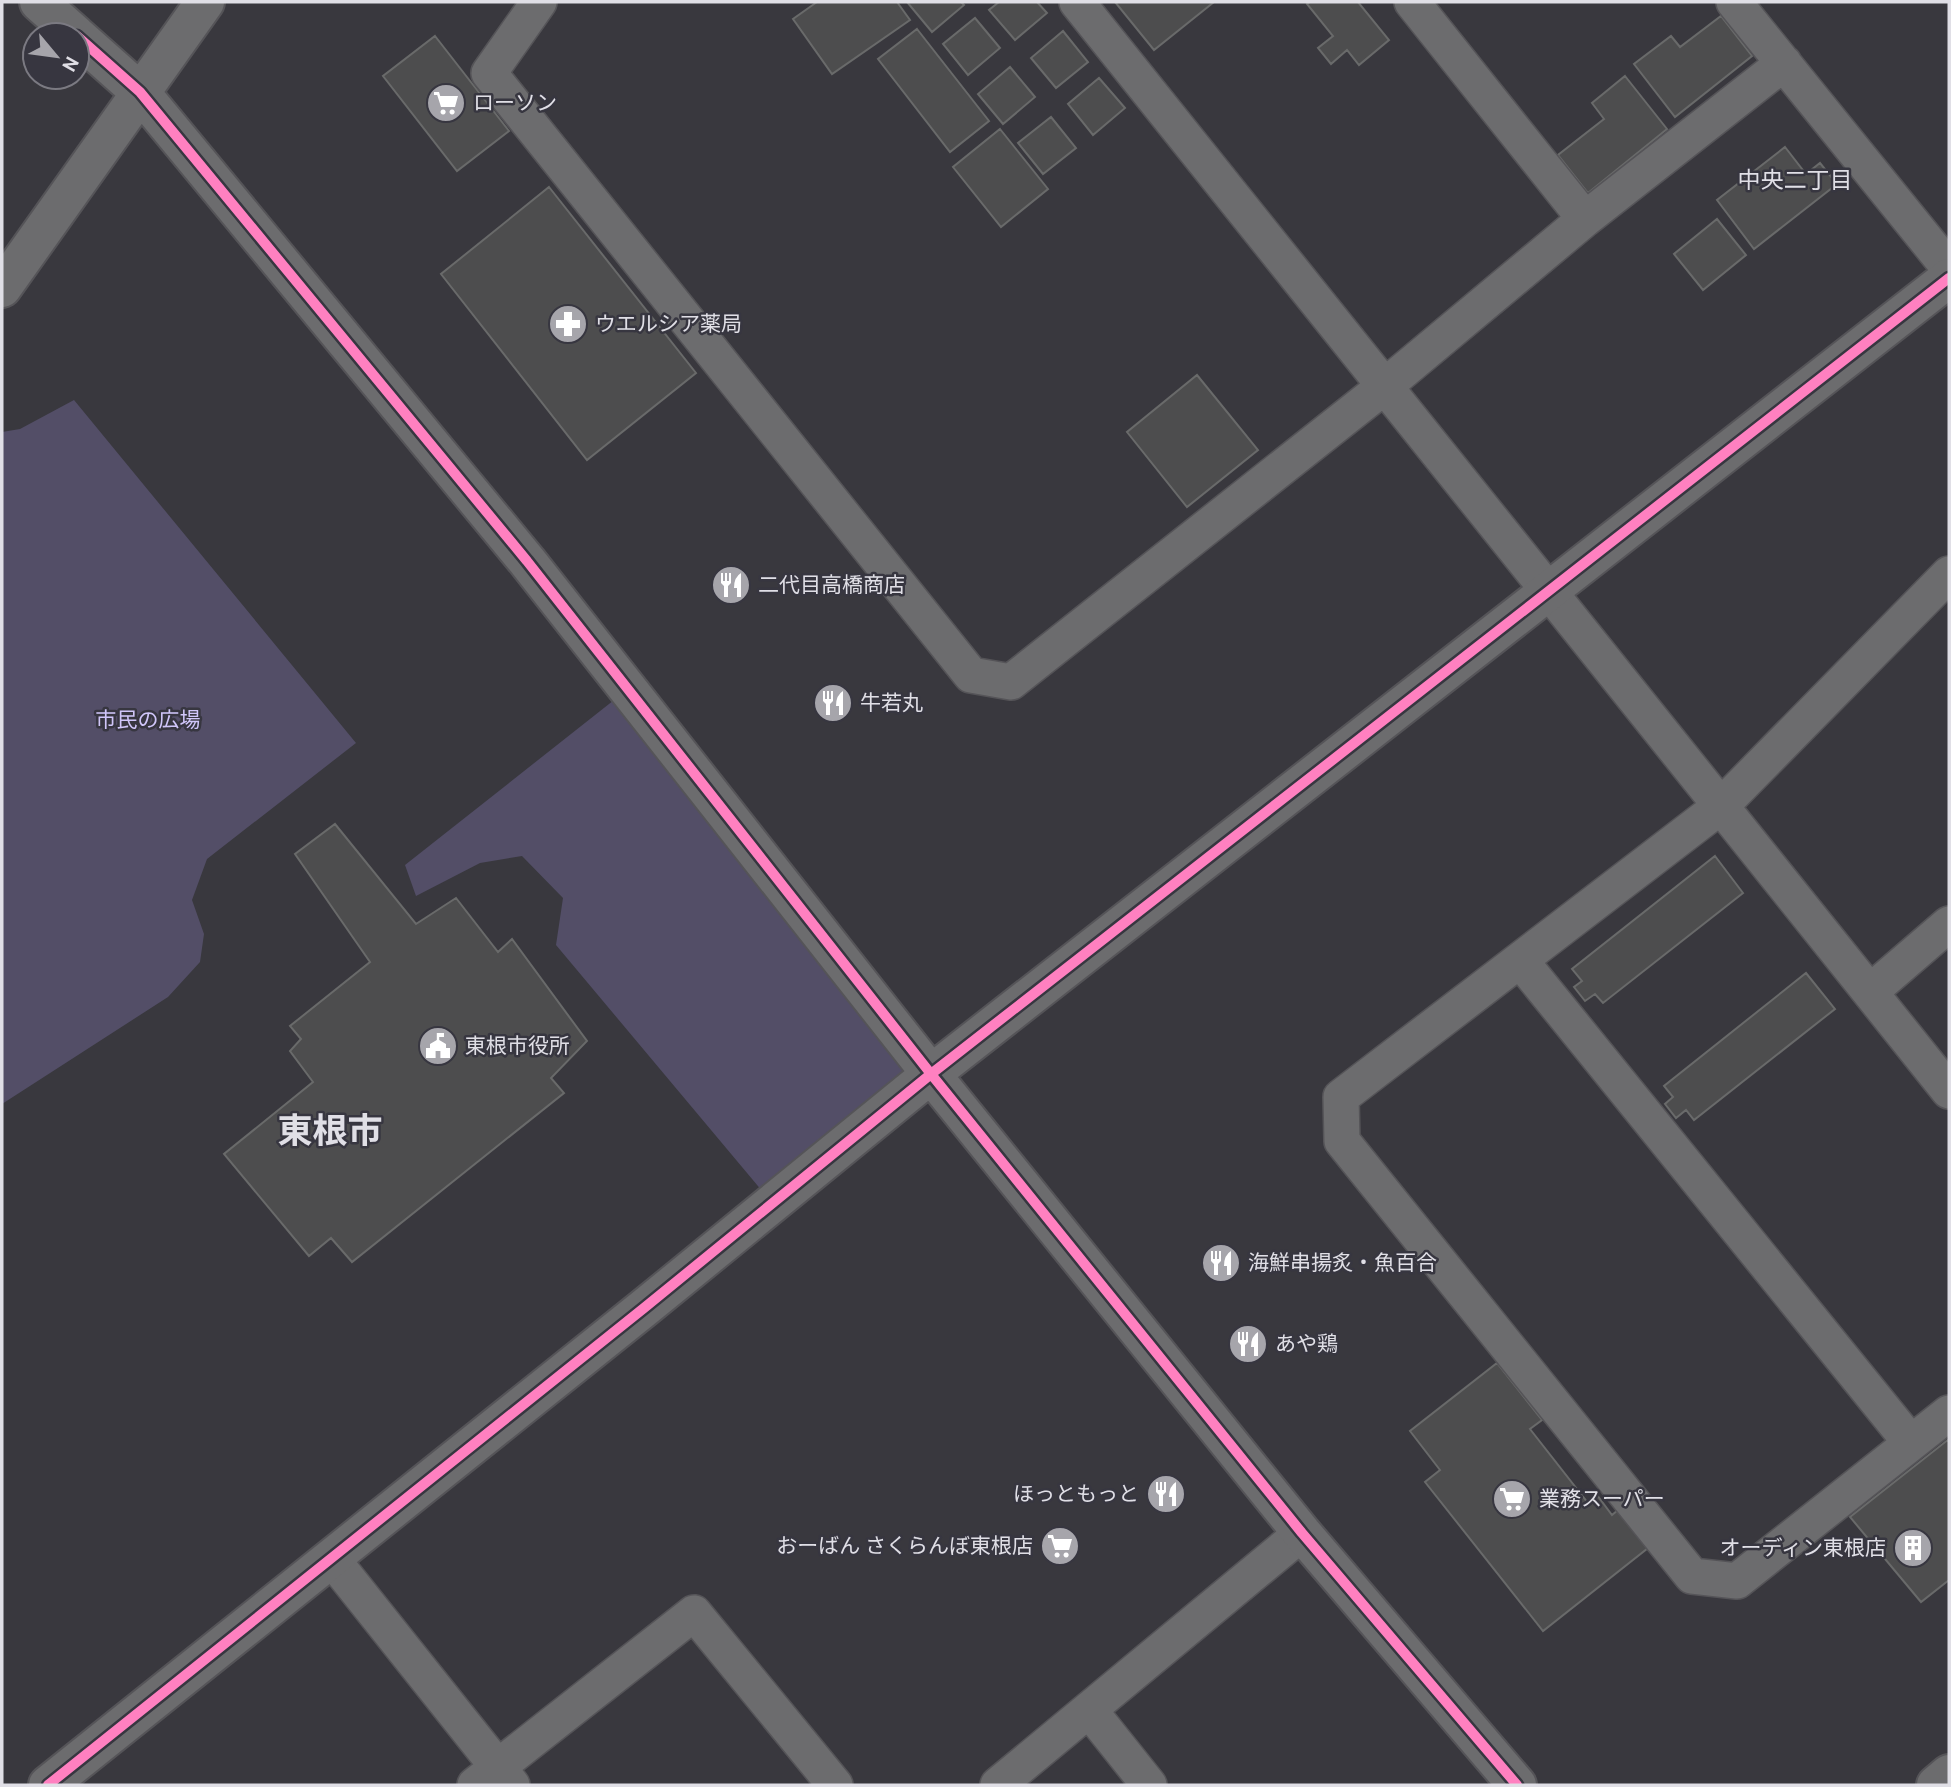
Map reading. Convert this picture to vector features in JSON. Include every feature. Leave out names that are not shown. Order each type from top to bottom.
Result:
[{"type":"street","points":[[39,2],[60,21]]},
{"type":"street","points":[[2,288],[205,2]]},
{"type":"street","points":[[539,2],[489,73],[971,676],[1012,682],[1385,386],[1586,219],[1783,63]]},
{"type":"street","points":[[1077,2],[1949,1091]]},
{"type":"street","points":[[1412,2],[1586,219]]},
{"type":"street","points":[[1734,2],[1949,268]]},
{"type":"street","points":[[91,49],[140,92],[527,561],[931,1074],[1302,1534],[1517,1785]]},
{"type":"street","points":[[48,1785],[931,1074],[1949,278]]},
{"type":"street","points":[[1949,574],[1721,806],[1340,1097],[1342,1141],[1692,1576],[1737,1581],[1949,1413]]},
{"type":"street","points":[[1870,992],[1949,924]]},
{"type":"street","points":[[1520,960],[1911,1443]]},
{"type":"street","points":[[998,1785],[1302,1534]]},
{"type":"street","points":[[332,1559],[495,1779],[694,1613],[835,1785]]},
{"type":"street","points":[[1090,1711],[1149,1785]]},
{"type":"street","points":[[1936,1785],[1949,1774]]},
{"type":"green space","name":"市民の広場","points":[[74,400],[356,743],[207,859],[192,900],[204,934],[200,962],[168,997],[2,1104],[2,432],[20,429]]},
{"type":"green space","points":[[628,689],[931,1074],[773,1204],[556,945],[563,898],[522,856],[480,863],[416,896],[405,865]]},
{"type":"building","points":[[817,2],[897,2],[910,20],[832,74],[793,19]]},
{"type":"building","points":[[907,2],[961,2],[964,5],[932,32]]},
{"type":"building","points":[[999,2],[1037,2],[1047,13],[1015,40],[989,10]]},
{"type":"building","points":[[1115,2],[1214,2],[1154,50]]},
{"type":"building","points":[[1358,2],[1389,40],[1359,65],[1347,50],[1331,64],[1318,48],[1333,36],[1307,4]]},
{"type":"building","points":[[1721,16],[1752,56],[1675,117],[1634,64],[1671,36],[1680,47]]},
{"type":"building","points":[[975,18],[1000,48],[968,75],[943,44]]},
{"type":"building","points":[[917,29],[989,121],[950,152],[878,59]]},
{"type":"building","points":[[1063,31],[1088,62],[1056,88],[1031,58]]},
{"type":"building","name":"ローソン","points":[[435,36],[509,131],[457,171],[383,76]]},
{"type":"building","points":[[1010,67],[1035,97],[1003,124],[978,94]]},
{"type":"building","points":[[1625,76],[1667,129],[1588,193],[1558,155],[1604,119],[1592,103]]},
{"type":"building","points":[[1099,78],[1125,108],[1093,135],[1068,104]]},
{"type":"building","points":[[1051,117],[1076,148],[1043,174],[1018,143]]},
{"type":"building","points":[[1000,129],[1048,189],[1001,227],[953,167]]},
{"type":"building","points":[[1785,147],[1806,174],[1820,163],[1837,184],[1754,249],[1717,200]]},
{"type":"building","name":"ウエルシア薬局","points":[[549,187],[696,373],[587,460],[441,274]]},
{"type":"building","points":[[1717,219],[1746,255],[1703,290],[1674,254]]},
{"type":"building","points":[[1197,375],[1258,450],[1187,507],[1127,432]]},
{"type":"building","name":"東根市役所","points":[[335,824],[416,924],[456,898],[498,952],[512,939],[587,1041],[551,1078],[564,1093],[352,1262],[331,1238],[309,1256],[224,1154],[313,1082],[290,1051],[301,1039],[290,1026],[370,962],[295,854]]},
{"type":"building","points":[[1715,856],[1743,893],[1603,1003],[1595,994],[1585,1001],[1574,987],[1582,981],[1572,969]]},
{"type":"building","points":[[1806,973],[1835,1009],[1694,1120],[1686,1110],[1676,1118],[1665,1104],[1673,1097],[1664,1086]]},
{"type":"building","name":"業務スーパー","points":[[1497,1363],[1542,1420],[1530,1429],[1588,1503],[1597,1495],[1612,1515],[1618,1510],[1648,1548],[1543,1631],[1425,1482],[1440,1470],[1410,1431]]},
{"type":"building","name":"オーディン東根店","points":[[1949,1439],[1949,1580],[1921,1602],[1850,1517]]},
{"type":"cycle path","points":[[91,48],[140,92],[527,561],[931,1074],[1302,1533],[1517,1785]]},
{"type":"cycle path","points":[[48,1785],[644,1308],[931,1074],[1949,278]]},
{"type":"place","name":"ローソン","points":[[446,103]]},
{"type":"place","name":"ウエルシア薬局","points":[[568,324]]},
{"type":"place","name":"二代目高橋商店","points":[[731,585]]},
{"type":"place","name":"牛若丸","points":[[833,703]]},
{"type":"place","name":"東根市役所","points":[[438,1046]]},
{"type":"place","name":"海鮮串揚炙・魚百合","points":[[1221,1263]]},
{"type":"place","name":"あや鶏","points":[[1248,1344]]},
{"type":"place","name":"ほっともっと","points":[[1166,1494]]},
{"type":"place","name":"業務スーパー","points":[[1512,1499]]},
{"type":"place","name":"おーばん さくらんぼ東根店","points":[[1060,1546]]},
{"type":"place","name":"オーディン東根店","points":[[1913,1548]]},
{"type":"district","name":"中央二丁目","points":[[1795,180]]},
{"type":"district","name":"東根市","points":[[330,1131]]}]
